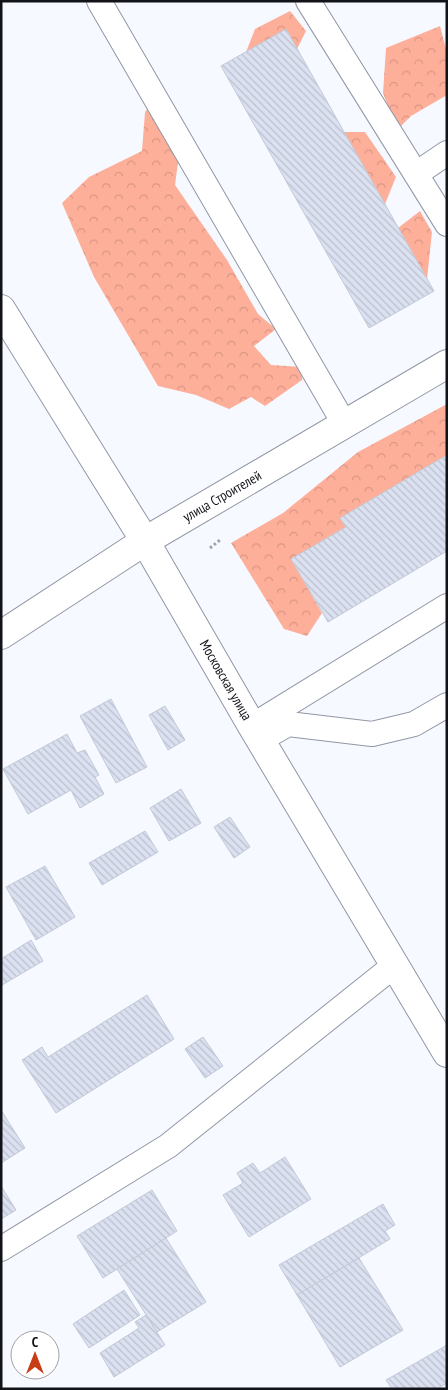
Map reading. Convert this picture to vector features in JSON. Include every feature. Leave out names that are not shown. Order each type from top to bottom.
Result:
[{"type":"street","name":"Московская улица","points":[[1,309],[145,541],[256,733],[447,1052]]},
{"type":"street","name":"улица Строителей","points":[[1,635],[145,541],[447,364]]},
{"type":"lane","points":[[99,1],[345,425]]},
{"type":"lane","points":[[308,1],[447,224]]},
{"type":"lane","points":[[416,174],[447,153]]},
{"type":"lane","points":[[256,733],[447,606]]},
{"type":"lane","points":[[256,733],[288,724],[372,734],[414,724],[447,705]]},
{"type":"lane","points":[[1,1249],[168,1146],[395,965]]},
{"type":"green space","points":[[290,11],[306,31],[297,49],[286,29],[246,52],[255,29]]},
{"type":"green space","points":[[440,26],[447,53],[447,95],[411,116],[397,130],[383,93],[386,48]]},
{"type":"green space","points":[[157,97],[180,147],[175,185],[227,260],[258,314],[276,329],[254,346],[271,365],[303,367],[302,380],[265,406],[251,397],[229,409],[196,395],[158,386],[94,277],[62,203],[89,177],[142,151],[145,112]]},
{"type":"green space","points":[[344,132],[365,132],[396,177],[385,204]]},
{"type":"green space","points":[[420,211],[432,232],[427,279],[398,228]]},
{"type":"green space","points":[[447,404],[447,455],[341,518],[346,527],[291,559],[322,613],[307,636],[284,629],[231,543],[283,513],[358,452]]},
{"type":"building","points":[[286,29],[434,291],[369,328],[221,66]]},
{"type":"building","points":[[447,455],[447,551],[328,622],[291,559],[346,527],[340,518]]},
{"type":"building","points":[[111,699],[147,767],[116,783],[80,716]]},
{"type":"building","points":[[165,706],[185,740],[168,750],[149,715]]},
{"type":"building","points":[[67,734],[77,753],[85,750],[99,775],[95,777],[104,794],[80,808],[71,790],[28,814],[3,769]]},
{"type":"building","points":[[181,789],[201,823],[169,841],[150,808]]},
{"type":"building","points":[[230,817],[250,847],[234,858],[214,827]]},
{"type":"building","points":[[145,831],[158,852],[102,885],[89,863]]},
{"type":"building","points":[[45,866],[75,917],[36,940],[6,887]]},
{"type":"building","points":[[31,940],[43,961],[2,985],[1,959]]},
{"type":"building","points":[[147,995],[174,1039],[56,1113],[22,1060],[42,1047],[48,1057]]},
{"type":"building","points":[[203,1037],[223,1066],[205,1078],[185,1049]]},
{"type":"building","points":[[1,1110],[25,1148],[1,1163]]},
{"type":"building","points":[[285,1157],[311,1199],[249,1237],[223,1195],[243,1183],[237,1173],[253,1163],[260,1173]]},
{"type":"building","points":[[1,1186],[16,1210],[1,1219]]},
{"type":"building","points":[[152,1190],[177,1231],[103,1278],[77,1236]]},
{"type":"building","points":[[383,1204],[395,1225],[385,1231],[390,1239],[297,1295],[279,1265]]},
{"type":"building","points":[[166,1238],[206,1302],[157,1332],[117,1269]]},
{"type":"building","points":[[359,1258],[403,1330],[340,1367],[297,1295]]},
{"type":"building","points":[[124,1290],[140,1315],[89,1348],[73,1324]]},
{"type":"building","points":[[146,1315],[165,1345],[114,1377],[100,1353],[139,1328],[135,1322]]},
{"type":"building","points":[[447,1345],[447,1383],[437,1389],[392,1389],[386,1380]]}]
